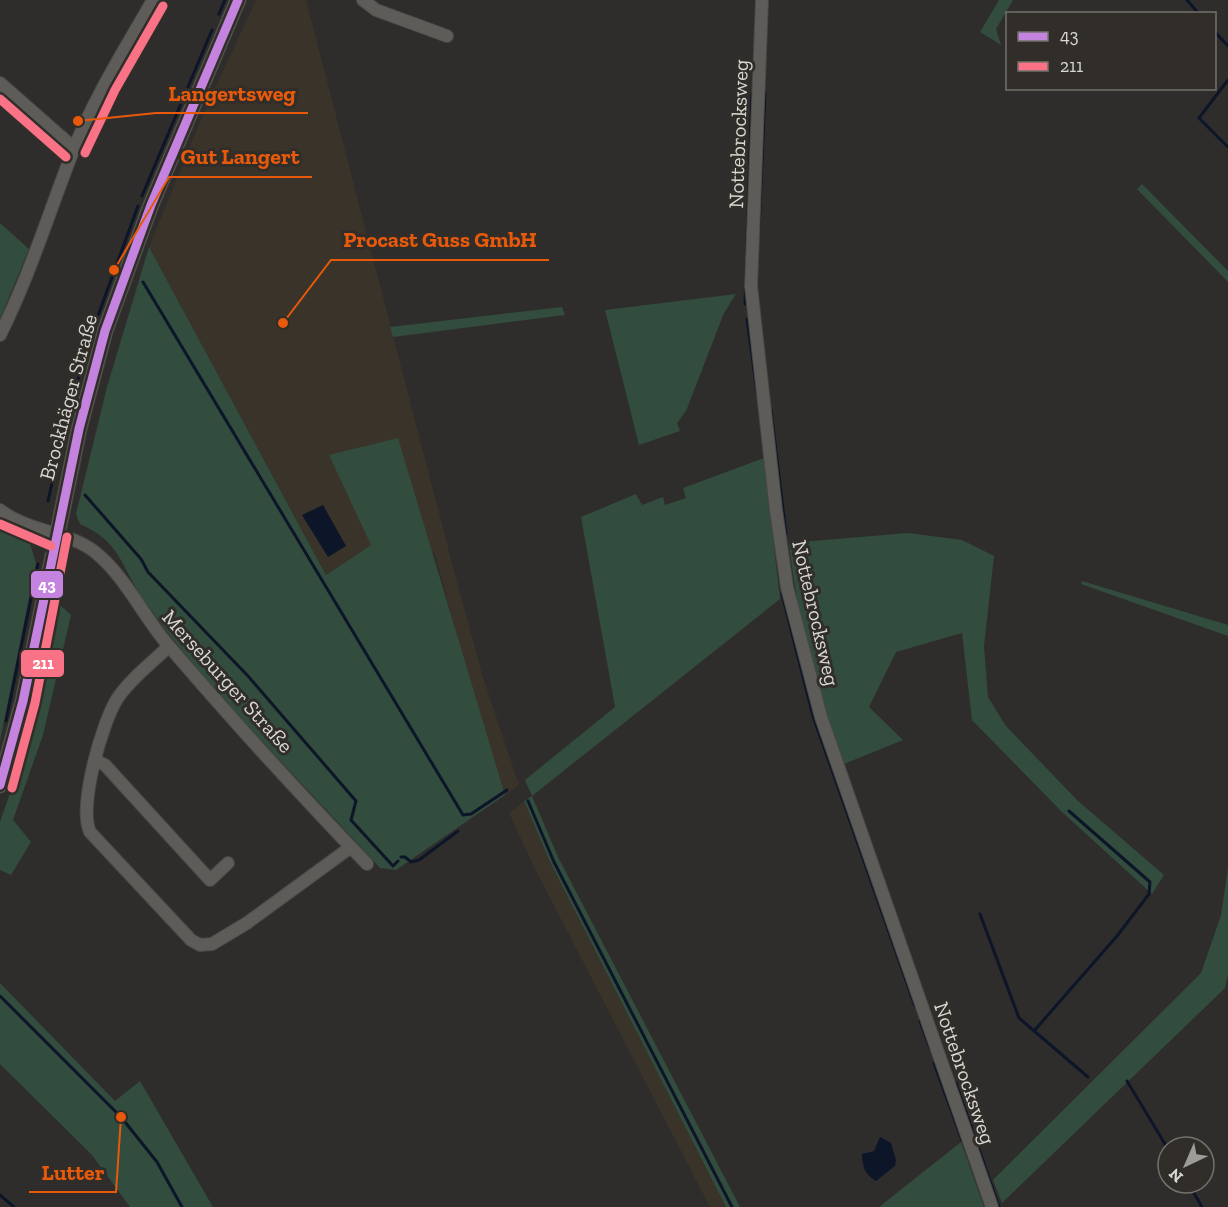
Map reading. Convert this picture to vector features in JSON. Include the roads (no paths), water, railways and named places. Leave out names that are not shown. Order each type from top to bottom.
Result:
[{"type":"main road","name":"Brockhäger Straße","points":[[0,785],[23,701],[55,535],[91,382],[125,273],[238,0]]},
{"type":"street","points":[[0,335],[38,248],[74,148],[104,84],[153,0]]},
{"type":"street","points":[[363,0],[376,10],[447,36]]},
{"type":"street","name":"Nottebrocksweg","points":[[762,0],[751,286],[776,510],[787,586],[821,717],[992,1207]]},
{"type":"street","points":[[0,83],[74,148]]},
{"type":"street","name":"Merseburger Straße","points":[[0,510],[30,526],[94,551],[111,566],[169,646],[367,864]]},
{"type":"street","points":[[169,646],[118,698],[100,740],[85,814],[90,832],[200,945],[212,944],[247,923],[351,848]]},
{"type":"street","points":[[95,760],[105,765],[210,880],[228,863]]},
{"type":"water","points":[[323,505],[346,546],[328,557],[302,515]]},
{"type":"water","points":[[880,1137],[891,1143],[896,1160],[895,1166],[876,1181],[865,1170],[862,1154],[874,1151]]},
{"type":"waterway","points":[[219,14],[225,0]]},
{"type":"waterway","points":[[1187,0],[1197,12]]},
{"type":"waterway","points":[[142,196],[212,30]]},
{"type":"waterway","points":[[1216,33],[1228,46]]},
{"type":"waterway","points":[[1228,80],[1199,118],[1228,147]]},
{"type":"waterway","points":[[759,228],[765,93]]},
{"type":"waterway","points":[[745,304],[752,94]]},
{"type":"waterway","points":[[48,501],[61,442],[88,343],[138,206]]},
{"type":"waterway","points":[[143,282],[463,815],[471,814],[507,790]]},
{"type":"waterway","points":[[747,319],[757,392]]},
{"type":"waterway","points":[[771,410],[786,534]]},
{"type":"waterway","points":[[85,495],[141,559],[148,572],[248,676],[356,801],[351,820],[393,866],[398,861]]},
{"type":"waterway","points":[[6,721],[38,564]]},
{"type":"waterway","points":[[782,594],[813,716],[915,1006]]},
{"type":"waterway","points":[[528,801],[554,862],[732,1207]]},
{"type":"waterway","points":[[1034,1031],[1117,936],[1149,894],[1150,882],[1069,811]]},
{"type":"waterway","points":[[401,857],[411,862],[419,860],[458,831]]},
{"type":"waterway","points":[[980,914],[1019,1018],[1088,1077]]},
{"type":"waterway","points":[[0,996],[121,1117],[157,1162],[182,1207]]},
{"type":"waterway","points":[[920,1021],[930,1048]]},
{"type":"waterway","points":[[934,1063],[962,1140]]},
{"type":"waterway","points":[[1127,1081],[1160,1135]]},
{"type":"waterway","points":[[956,1083],[999,1207]]},
{"type":"waterway","points":[[0,1195],[14,1207]]},
{"type":"waterway","points":[[1195,1195],[1202,1207]]},
{"type":"place","name":"Langertsweg","points":[[78,121]]},
{"type":"place","name":"Gut Langert","points":[[114,270]]},
{"type":"place","name":"Procast Guss GmbH","points":[[283,323]]},
{"type":"place","name":"Lutter","points":[[121,1117]]}]
